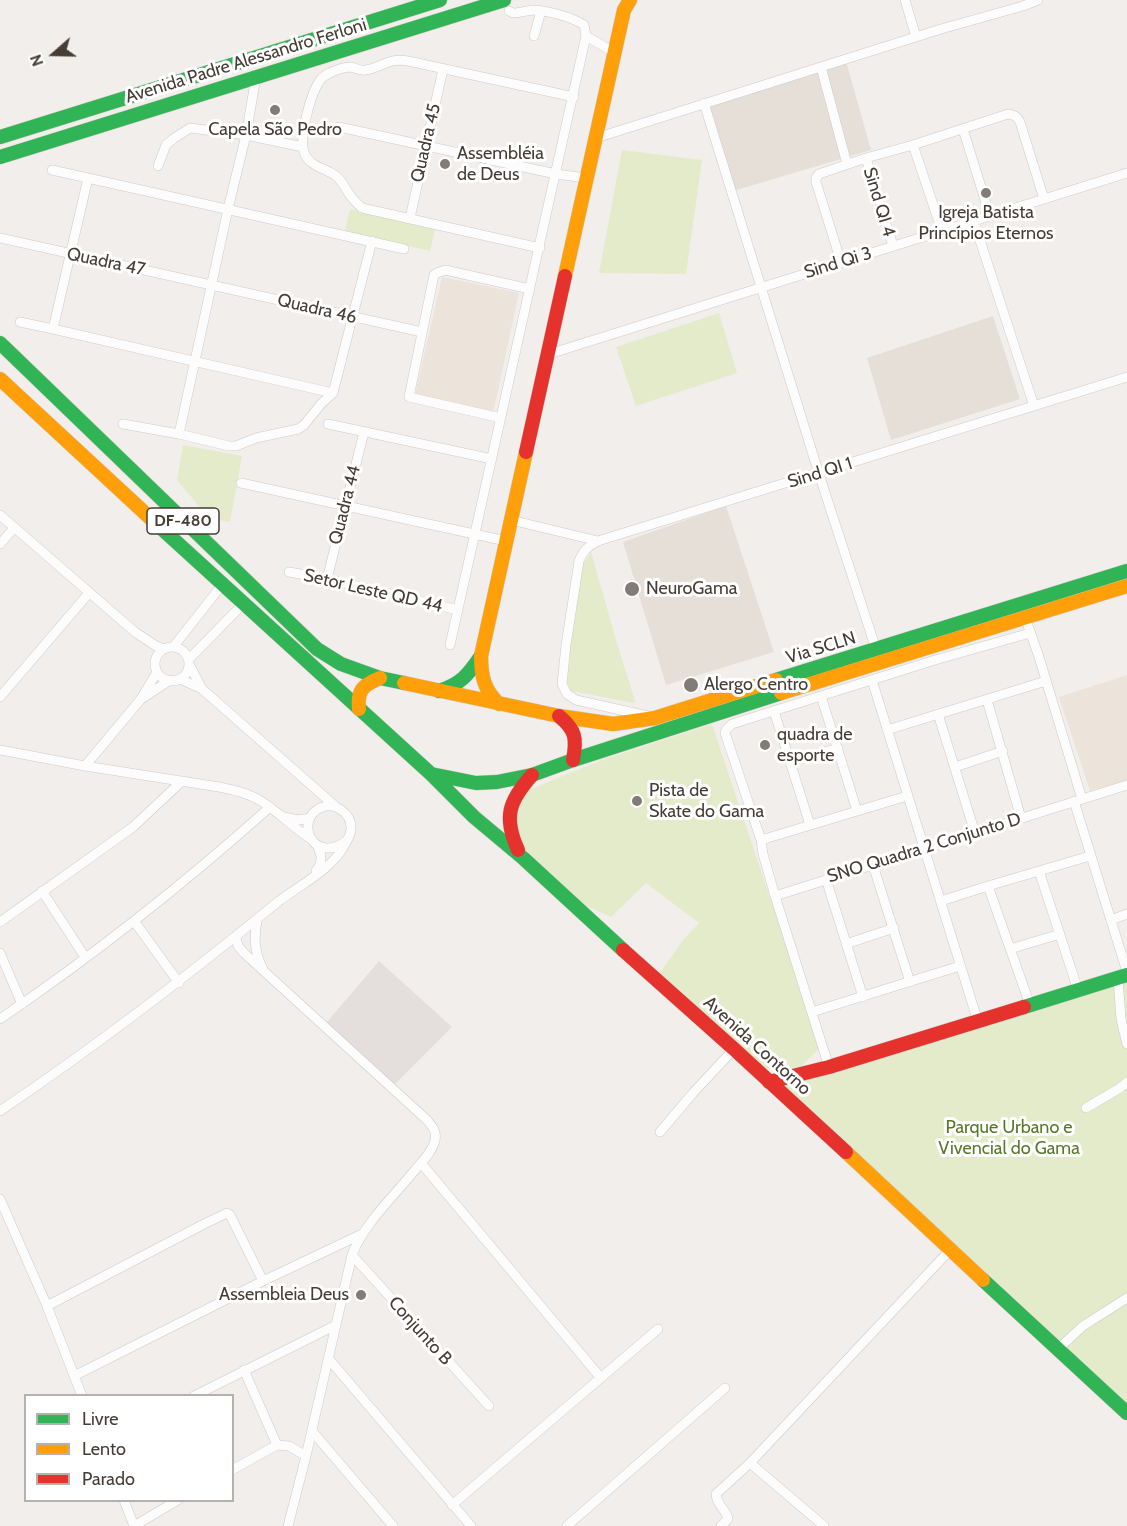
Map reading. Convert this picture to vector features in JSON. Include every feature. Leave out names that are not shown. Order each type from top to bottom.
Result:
[{"type":"main road","name":"Avenida Padre Alessandro Ferloni","points":[[0,136],[440,0]]},
{"type":"main road","points":[[499,704],[491,697],[483,681],[481,656],[625,3]]},
{"type":"main road","name":"Avenida Padre Alessandro Ferloni","points":[[0,157],[325,56],[459,7],[506,6]]},
{"type":"main road","points":[[338,32],[337,41],[343,50]]},
{"type":"main road","points":[[318,38],[326,46],[325,56]]},
{"type":"main road","points":[[181,81],[180,91],[186,99]]},
{"type":"main road","points":[[80,112],[88,124],[86,130]]},
{"type":"main road","name":"DF-480","points":[[0,343],[317,649],[350,668],[380,678]]},
{"type":"main road","name":"DF-480","points":[[0,379],[359,709]]},
{"type":"main road","points":[[165,532],[164,524],[169,518],[180,518]]},
{"type":"main road","name":"Via SCLN","points":[[431,774],[476,783],[498,782],[532,775],[688,723],[706,710],[876,649],[1110,576],[1113,581],[1124,580]]},
{"type":"main road","name":"Via SCLN","points":[[380,678],[559,716],[613,724],[655,718],[686,709],[706,710],[1025,617],[1124,580]]},
{"type":"main road","points":[[439,691],[463,680],[481,656]]},
{"type":"main road","points":[[359,709],[359,693],[367,683],[380,678]]},
{"type":"main road","name":"Avenida Contorno","points":[[359,709],[431,774],[474,817],[734,1049],[1127,1413]]},
{"type":"main road","points":[[686,709],[689,717],[688,723]]},
{"type":"main road","points":[[559,716],[574,731],[576,744],[573,760]]},
{"type":"main road","points":[[520,856],[510,833],[508,814],[516,793],[532,775]]},
{"type":"main road","points":[[769,1082],[829,1067],[1124,975]]},
{"type":"street","points":[[905,0],[916,37]]},
{"type":"street","points":[[596,138],[1038,0]]},
{"type":"street","points":[[450,645],[586,36],[584,25],[578,22],[541,11],[513,13],[506,6]]},
{"type":"street","points":[[534,36],[541,11]]},
{"type":"street","points":[[586,36],[615,53]]},
{"type":"street","points":[[540,248],[362,208],[335,175],[315,166],[307,158],[302,141],[304,126],[314,95],[323,77],[349,67],[365,70],[401,59],[574,97]]},
{"type":"street","points":[[821,67],[848,164]]},
{"type":"street","name":"Quadra 45","points":[[410,218],[443,69]]},
{"type":"street","points":[[179,434],[246,135],[256,77]]},
{"type":"street","points":[[704,104],[876,649]]},
{"type":"street","name":"Sind QI 4","points":[[840,262],[816,183],[819,174],[1008,114],[1016,116],[1020,122],[1044,199]]},
{"type":"street","points":[[339,127],[556,174],[586,178]]},
{"type":"street","points":[[158,166],[166,144],[190,128],[246,135],[303,147]]},
{"type":"street","points":[[963,129],[990,216]]},
{"type":"street","points":[[913,145],[942,231]]},
{"type":"street","name":"Sind QI 4","points":[[866,158],[893,246]]},
{"type":"street","points":[[52,170],[404,249]]},
{"type":"street","name":"Sind Qi 3","points":[[549,354],[1127,173]]},
{"type":"street","points":[[54,329],[88,178]]},
{"type":"street","points":[[974,222],[1034,406]]},
{"type":"street","name":"Quadra 47","points":[[0,238],[212,284]]},
{"type":"street","points":[[123,424],[229,446],[237,446],[256,438],[298,429],[304,425],[333,393],[372,241]]},
{"type":"street","points":[[501,418],[409,397],[434,275],[441,271],[530,289]]},
{"type":"street","name":"Quadra 46","points":[[212,284],[422,332]]},
{"type":"street","points":[[20,322],[333,393]]},
{"type":"street","name":"Sind QI 1","points":[[598,541],[1127,377]]},
{"type":"street","points":[[328,423],[492,459]]},
{"type":"street","name":"Quadra 44","points":[[327,579],[364,432]]},
{"type":"street","points":[[241,483],[506,541]]},
{"type":"street","points":[[0,515],[135,632],[156,646],[180,648],[186,653],[202,689],[316,791],[342,810],[351,823],[346,842],[335,858],[314,876],[178,983],[0,1111]]},
{"type":"street","points":[[511,520],[598,541]]},
{"type":"street","points":[[0,544],[14,528]]},
{"type":"street","points":[[598,541],[583,552],[579,561],[562,684],[567,694],[576,700],[655,718]]},
{"type":"street","name":"Setor Leste QD 44","points":[[289,572],[458,610]]},
{"type":"street","points":[[86,766],[141,699],[157,672],[158,654],[169,648],[222,585]]},
{"type":"street","points":[[0,697],[89,593]]},
{"type":"street","points":[[141,699],[186,673],[189,662],[243,604]]},
{"type":"street","points":[[1025,617],[1046,681],[1078,800],[1090,856],[1111,920],[1124,975],[1120,1019],[1127,1044]]},
{"type":"street","points":[[135,632],[156,661]]},
{"type":"street","points":[[829,1067],[775,896],[761,840],[725,733],[727,727],[935,660],[1030,633]]},
{"type":"street","points":[[157,672],[160,676],[202,689]]},
{"type":"street","points":[[872,681],[978,1022]]},
{"type":"street","points":[[887,730],[1046,681]]},
{"type":"street","points":[[821,696],[857,811]]},
{"type":"street","points":[[987,700],[1021,818]]},
{"type":"street","points":[[774,711],[810,825]]},
{"type":"street","points":[[938,714],[975,833]]},
{"type":"street","points":[[790,762],[837,748]]},
{"type":"street","points":[[0,750],[238,791],[270,807],[314,842],[327,849],[337,848],[346,842]]},
{"type":"street","points":[[955,767],[1003,751]]},
{"type":"street","points":[[0,922],[133,828],[182,781]]},
{"type":"street","name":"SNO Quadra 2 Conjunto D","points":[[775,896],[1078,800],[1126,788]]},
{"type":"street","points":[[314,876],[322,859],[308,833],[316,791]]},
{"type":"street","points":[[761,840],[907,796]]},
{"type":"street","points":[[281,816],[298,820],[312,815],[320,808],[335,806]]},
{"type":"street","points":[[0,1019],[134,921],[270,807]]},
{"type":"street","points":[[941,901],[1090,856]]},
{"type":"street","points":[[873,865],[910,981]]},
{"type":"street","points":[[1039,871],[1078,990]]},
{"type":"street","points":[[826,879],[863,997]]},
{"type":"street","points":[[988,886],[1030,1005]]},
{"type":"street","points":[[42,891],[86,957]]},
{"type":"street","points":[[1111,920],[1127,914]]},
{"type":"street","points":[[257,920],[255,947],[265,974]]},
{"type":"street","points":[[134,921],[178,983]]},
{"type":"street","points":[[846,944],[894,928]]},
{"type":"street","points":[[1010,949],[1060,934]]},
{"type":"street","points":[[236,938],[240,950],[432,1126],[435,1132],[435,1143],[421,1163],[356,1244],[306,1456],[287,1525]]},
{"type":"street","points":[[0,953],[22,1004]]},
{"type":"street","points":[[812,1012],[960,966]]},
{"type":"street","points":[[660,1132],[734,1049]]},
{"type":"street","points":[[1086,1108],[1127,1082]]},
{"type":"street","points":[[421,1163],[601,1378]]},
{"type":"street","points":[[0,1199],[47,1306],[82,1394]]},
{"type":"street","points":[[47,1306],[227,1213],[263,1281]]},
{"type":"street","points":[[74,1376],[362,1234]]},
{"type":"street","points":[[721,1526],[728,1520],[727,1514],[716,1499],[716,1494],[750,1463],[951,1249]]},
{"type":"street","name":"Conjunto B","points":[[352,1256],[489,1406]]},
{"type":"street","points":[[1058,1348],[1083,1326],[1127,1298]]},
{"type":"street","points":[[196,1394],[336,1325]]},
{"type":"street","points":[[452,1505],[658,1329]]},
{"type":"street","points":[[328,1358],[471,1526]]},
{"type":"street","points":[[244,1370],[277,1445]]},
{"type":"street","points":[[567,1526],[725,1388]]},
{"type":"street","points":[[312,1431],[393,1526]]},
{"type":"street","points":[[234,1469],[277,1445],[289,1446],[306,1456]]},
{"type":"street","points":[[750,1463],[824,1526]]},
{"type":"street","points":[[125,1502],[134,1526],[175,1502]]},
{"type":"shaded area","points":[[846,61],[871,150],[733,191],[706,105]]},
{"type":"shaded area","points":[[442,277],[519,293],[493,413],[415,395]]},
{"type":"shaded area","points":[[993,316],[1020,399],[891,440],[867,358]]},
{"type":"shaded area","points":[[726,506],[774,652],[666,685],[623,542]]},
{"type":"shaded area","points":[[1127,675],[1127,780],[1090,791],[1059,697]]},
{"type":"shaded area","points":[[379,961],[452,1027],[394,1085],[326,1023]]},
{"type":"green space","points":[[622,150],[702,160],[686,274],[599,273]]},
{"type":"green space","points":[[350,209],[435,229],[430,251],[345,231]]},
{"type":"green space","points":[[719,313],[737,373],[636,406],[616,347]]},
{"type":"green space","points":[[183,445],[242,456],[230,522],[209,518],[177,480]]},
{"type":"green space","points":[[591,552],[634,703],[567,690],[570,635],[580,568]]},
{"type":"green space","points":[[712,724],[820,1048],[797,1070],[761,1068],[659,974],[684,939],[699,923],[646,883],[611,917],[584,905],[519,844],[511,818],[529,790],[599,761]]},
{"type":"green space","name":"Parque Urbano e Vivencial do Gama","points":[[1127,979],[1127,1406],[787,1093],[785,1085],[791,1081]]},
{"type":"traffic: fast","points":[[0,137],[440,0]]},
{"type":"traffic: fast","points":[[0,157],[504,0]]},
{"type":"traffic: fast","points":[[0,343],[317,649],[341,664],[380,678],[404,683]]},
{"type":"traffic: fast","points":[[161,528],[431,774],[474,817],[523,858],[623,950]]},
{"type":"traffic: fast","points":[[776,680],[1127,571]]},
{"type":"traffic: fast","points":[[439,691],[463,678],[481,656]]},
{"type":"traffic: fast","points":[[431,774],[476,783],[497,782],[532,775],[781,693]]},
{"type":"traffic: fast","points":[[1024,1007],[1127,975]]},
{"type":"traffic: fast","points":[[983,1280],[1127,1413]]},
{"type":"traffic: slow","points":[[565,276],[624,10],[630,0]]},
{"type":"traffic: slow","points":[[0,379],[161,528]]},
{"type":"traffic: slow","points":[[499,704],[484,682],[481,656],[526,452]]},
{"type":"traffic: slow","points":[[781,693],[1127,586]]},
{"type":"traffic: slow","points":[[359,709],[362,689],[380,678]]},
{"type":"traffic: slow","points":[[404,683],[559,716],[613,724],[655,718],[776,680]]},
{"type":"traffic: slow","points":[[846,1152],[983,1280]]},
{"type":"traffic: jam","points":[[526,452],[565,276]]},
{"type":"traffic: jam","points":[[559,716],[574,735],[573,760]]},
{"type":"traffic: jam","points":[[518,850],[511,828],[511,810],[518,793],[532,775]]},
{"type":"traffic: jam","points":[[623,950],[846,1152]]},
{"type":"traffic: jam","points":[[769,1082],[829,1067],[1024,1007]]},
{"type":"place","name":"Capela São Pedro","points":[[275,110]]},
{"type":"place","name":"Assembléia de Deus","points":[[445,164]]},
{"type":"place","name":"Igreja Batista Princípios Eternos","points":[[986,193]]},
{"type":"place","name":"NeuroGama","points":[[632,589]]},
{"type":"place","name":"Alergo Centro","points":[[691,685]]},
{"type":"place","name":"quadra de esporte","points":[[765,745]]},
{"type":"place","name":"Pista de Skate do Gama","points":[[637,801]]},
{"type":"place","name":"Assembleia Deus","points":[[361,1295]]}]
